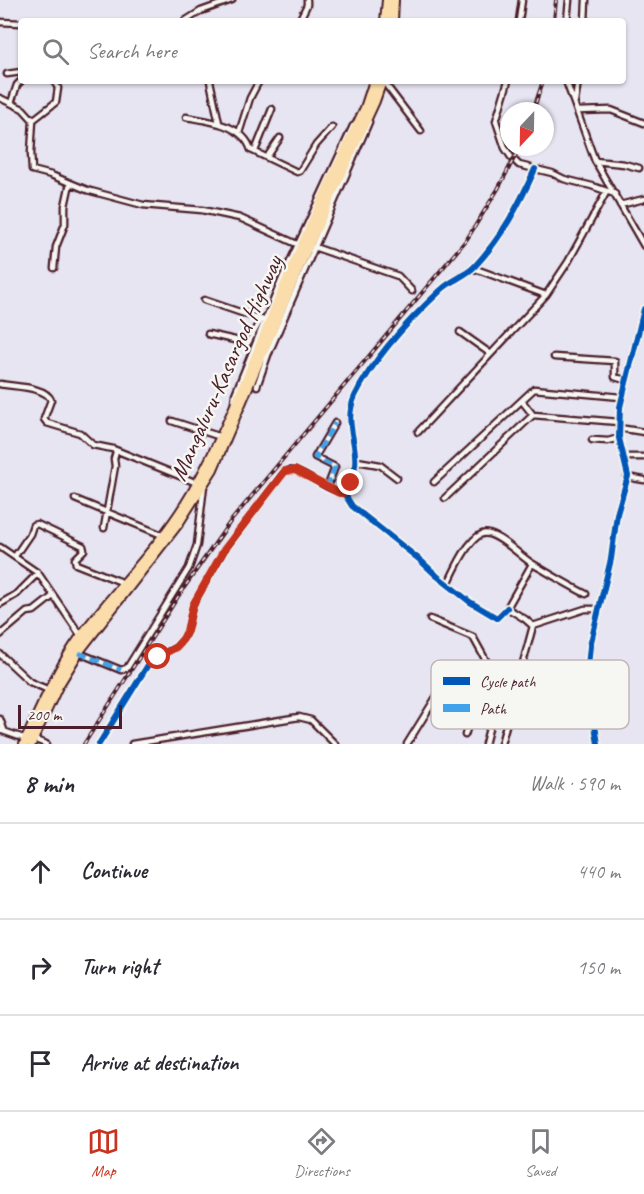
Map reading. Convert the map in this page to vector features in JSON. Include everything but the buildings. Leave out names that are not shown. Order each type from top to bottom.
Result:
[{"type":"highway","points":[[385,18],[387,0]]},
{"type":"highway","points":[[393,18],[394,0]]},
{"type":"highway","name":"Mangaluru-Kasargod Highway","points":[[368,109],[373,84]]},
{"type":"highway","name":"Mangaluru-Kasargod Highway","points":[[28,742],[49,690],[81,636],[201,484],[380,84]]},
{"type":"highway","name":"Mangaluru-Kasargod Highway","points":[[28,742],[58,686],[79,653],[178,524],[225,444],[306,248]]},
{"type":"street","points":[[190,18],[201,11],[232,0]]},
{"type":"street","points":[[301,18],[308,5],[307,0]]},
{"type":"street","points":[[519,18],[522,0]]},
{"type":"street","points":[[567,18],[569,0]]},
{"type":"street","points":[[585,18],[586,0]]},
{"type":"street","points":[[0,22],[18,23]]},
{"type":"street","points":[[7,74],[18,72]]},
{"type":"street","points":[[11,103],[19,84]]},
{"type":"street","points":[[56,84],[58,88],[57,102],[33,120],[30,153],[32,170],[51,174],[87,190],[143,205],[202,210],[240,218],[306,248],[398,276],[412,291]]},
{"type":"street","points":[[211,84],[219,123]]},
{"type":"street","points":[[239,133],[250,98],[257,84]]},
{"type":"street","points":[[384,84],[421,131]]},
{"type":"street","points":[[507,84],[496,121],[511,157],[519,165],[615,194]]},
{"type":"street","points":[[567,84],[595,161],[641,237],[644,246]]},
{"type":"street","points":[[574,104],[577,84]]},
{"type":"street","points":[[0,98],[24,109],[33,120]]},
{"type":"street","points":[[255,152],[272,109]]},
{"type":"street","points":[[577,111],[611,110],[644,123]]},
{"type":"street","points":[[186,117],[219,123],[239,133],[247,141],[251,150],[297,172],[332,127]]},
{"type":"street","points":[[267,157],[280,138]]},
{"type":"street","points":[[595,161],[639,168]]},
{"type":"street","points":[[344,493],[351,483],[357,461],[351,419],[354,398],[368,374],[406,323],[442,288],[473,268],[517,209],[535,169]]},
{"type":"street","points":[[54,268],[56,247],[64,224],[70,183]]},
{"type":"street","points":[[418,432],[546,296],[608,191]]},
{"type":"street","points":[[620,205],[644,199]]},
{"type":"street","points":[[208,334],[248,343],[306,248]]},
{"type":"street","points":[[257,386],[306,248]]},
{"type":"street","points":[[473,268],[546,296]]},
{"type":"street","points":[[204,300],[263,320]]},
{"type":"street","points":[[589,660],[590,646],[611,560],[617,514],[627,477],[619,438],[621,397],[644,309]]},
{"type":"street","points":[[231,413],[235,394],[263,320]]},
{"type":"street","points":[[460,332],[491,354]]},
{"type":"street","points":[[261,358],[269,352]]},
{"type":"street","points":[[554,357],[615,362],[615,378],[625,380]]},
{"type":"street","points":[[0,384],[36,390],[49,396],[51,400],[45,422],[80,433],[93,445],[105,446],[201,484],[197,545],[189,568],[127,668],[122,670],[79,653]]},
{"type":"street","points":[[434,482],[534,389],[621,397]]},
{"type":"street","points":[[522,402],[533,414],[619,425],[644,432]]},
{"type":"street","points":[[445,498],[533,414]]},
{"type":"street","points":[[172,421],[221,438]]},
{"type":"street","points":[[327,488],[335,467],[315,457],[334,423]]},
{"type":"street","points":[[591,440],[608,441],[619,438]]},
{"type":"street","points":[[104,528],[115,466],[114,456],[117,452]]},
{"type":"street","points":[[624,457],[644,457]]},
{"type":"street","points":[[357,461],[380,465],[397,478]]},
{"type":"street","points":[[99,744],[151,660],[176,647],[183,639],[193,605],[224,550],[282,474],[289,469],[327,488],[344,493],[352,506],[470,602],[496,618],[507,608],[532,564]]},
{"type":"street","points":[[627,477],[644,480]]},
{"type":"street","points":[[75,500],[162,535]]},
{"type":"street","points":[[15,556],[30,534],[33,525],[37,524],[83,546],[83,551],[75,559],[76,564],[124,583]]},
{"type":"street","points":[[448,584],[459,562],[477,537],[487,533],[496,537],[532,564],[586,594]]},
{"type":"street","points":[[0,547],[38,573],[81,636]]},
{"type":"street","points":[[0,604],[17,594],[38,573]]},
{"type":"street","points":[[0,635],[24,615],[34,611],[53,596]]},
{"type":"street","points":[[507,608],[533,626]]},
{"type":"street","points":[[533,626],[585,609],[599,609]]},
{"type":"street","points":[[430,619],[473,637],[486,660]]},
{"type":"street","points":[[524,660],[533,626]]},
{"type":"street","points":[[0,654],[30,682],[49,690]]},
{"type":"street","points":[[407,744],[431,705]]},
{"type":"street","points":[[132,744],[299,717],[311,720],[335,744]]},
{"type":"street","points":[[0,719],[2,730],[28,742],[45,744]]},
{"type":"street","points":[[465,735],[467,729]]},
{"type":"street","points":[[484,744],[488,729]]},
{"type":"street","points":[[501,744],[505,729]]},
{"type":"street","points":[[595,729],[598,744]]},
{"type":"railway","points":[[554,18],[556,0]]},
{"type":"railway","points":[[536,102],[542,84]]},
{"type":"railway","points":[[84,744],[181,592],[230,522],[467,239],[515,156]]},
{"type":"marked path","points":[[327,488],[335,467],[315,457],[335,423]]},
{"type":"marked path","points":[[79,653],[121,670]]},
{"type":"cycle path","points":[[344,493],[352,479],[355,466],[351,409],[363,381],[382,353],[417,313],[445,287],[471,269],[494,244],[523,195],[535,169]]},
{"type":"cycle path","points":[[589,660],[611,559],[617,514],[628,476],[619,438],[620,407],[644,309]]},
{"type":"cycle path","points":[[99,744],[151,660],[175,647],[183,639],[193,605],[224,551],[282,474],[289,469],[303,473],[329,489],[344,493],[352,506],[470,602],[497,618],[507,608]]},
{"type":"cycle path","points":[[596,729],[598,744]]},
{"type":"route","points":[[158,657],[176,647],[183,639],[193,605],[224,550],[285,471],[289,469],[302,472],[339,493],[344,493],[351,483]]}]
